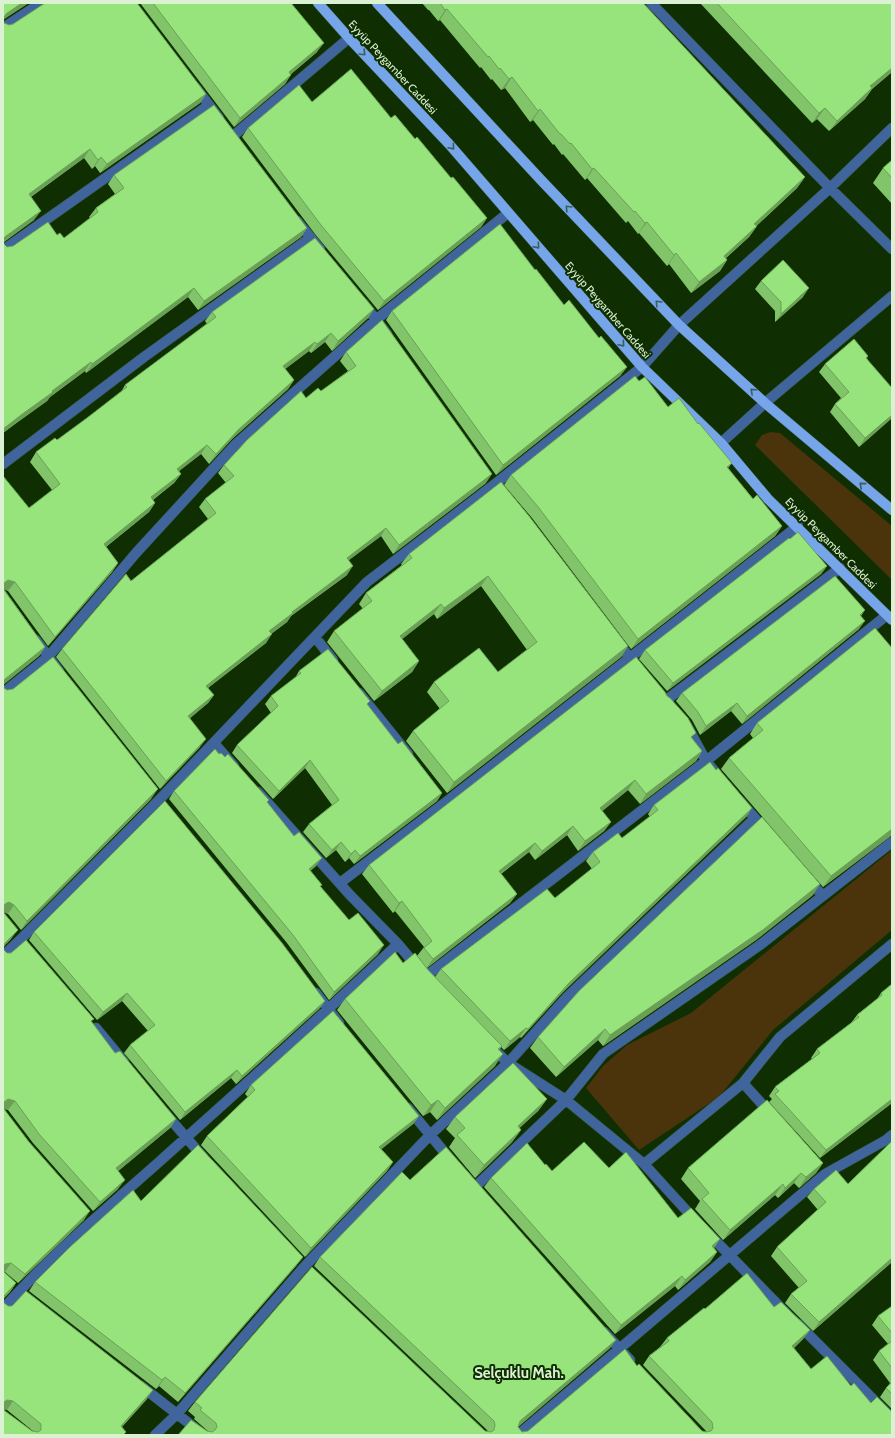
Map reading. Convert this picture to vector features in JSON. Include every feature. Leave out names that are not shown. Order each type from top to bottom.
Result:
[{"type":"main road","name":"Eyyüp Peygamber Caddesi","points":[[318,3],[349,38],[450,144],[642,367],[722,442],[768,498],[889,617]]},
{"type":"main road","points":[[377,3],[679,325],[766,403],[892,510]]},
{"type":"street","points":[[3,28],[41,3]]},
{"type":"street","points":[[651,3],[830,188],[892,249]]},
{"type":"street","points":[[189,80],[231,133],[349,38]]},
{"type":"street","points":[[3,250],[209,105]]},
{"type":"street","points":[[3,956],[21,940],[214,744],[367,582],[642,367],[679,325],[830,188],[892,128]]},
{"type":"street","points":[[291,212],[324,255]]},
{"type":"street","points":[[3,693],[48,657],[136,553],[236,444],[377,319],[508,213]]},
{"type":"street","points":[[3,464],[144,357],[310,238]]},
{"type":"street","points":[[358,296],[377,319],[395,345]]},
{"type":"street","points":[[722,442],[892,296]]},
{"type":"street","points":[[340,883],[443,799],[630,658],[798,526]]},
{"type":"street","points":[[674,710],[663,698],[840,568]]},
{"type":"street","points":[[251,784],[350,895],[398,944],[428,980],[889,617]]},
{"type":"street","points":[[30,632],[67,681]]},
{"type":"street","points":[[611,634],[645,676]]},
{"type":"street","points":[[315,637],[339,667]]},
{"type":"street","points":[[354,686],[412,760]]},
{"type":"street","points":[[682,720],[687,724],[706,760],[720,778]]},
{"type":"street","points":[[214,744],[240,772]]},
{"type":"street","points":[[735,795],[771,836]]},
{"type":"street","points":[[155,1435],[177,1414],[305,1265],[430,1136],[508,1063],[567,997],[755,818]]},
{"type":"street","points":[[475,1187],[566,1100],[603,1054],[760,945],[822,895],[892,842]]},
{"type":"street","points":[[802,871],[822,895]]},
{"type":"street","points":[[3,1309],[90,1218],[186,1138],[328,1010],[398,944]]},
{"type":"street","points":[[644,1164],[743,1083],[780,1037],[892,944]]},
{"type":"street","points":[[310,985],[343,1028]]},
{"type":"street","points":[[91,1022],[130,1070]]},
{"type":"street","points":[[486,1040],[508,1063],[566,1100],[644,1164],[729,1256],[892,1418]]},
{"type":"street","points":[[743,1083],[779,1123]]},
{"type":"street","points":[[401,1100],[455,1164]]},
{"type":"street","points":[[161,1107],[186,1138],[213,1167]]},
{"type":"street","points":[[518,1435],[729,1256],[822,1171],[890,1140]]},
{"type":"street","points":[[599,1326],[636,1366]]},
{"type":"street","points":[[134,1381],[204,1435]]},
{"type":"shaded area","points":[[770,432],[780,433],[892,526],[892,580],[755,445],[762,435]]},
{"type":"shaded area","points":[[892,850],[892,930],[773,1030],[719,1097],[639,1150],[586,1088],[603,1066],[627,1045],[691,1013]]},
{"type":"building","points":[[3,3],[22,3],[6,14],[3,19]]},
{"type":"building","points":[[45,3],[137,3],[206,94],[107,164],[101,157],[98,160],[90,149],[29,194],[41,211],[3,239],[3,19],[4,23],[9,25],[13,24]]},
{"type":"building","points":[[153,3],[291,3],[324,43],[289,72],[291,75],[240,118]]},
{"type":"building","points":[[440,3],[643,3],[805,177],[754,224],[757,226],[724,256],[727,260],[699,282],[676,253],[674,255],[647,222],[645,223],[635,211],[634,212],[594,168],[592,169],[571,143],[570,144],[560,134],[540,109],[538,111],[512,77],[509,79],[500,68],[499,69],[447,9],[445,10]]},
{"type":"building","points":[[717,3],[892,3],[892,68],[870,86],[872,88],[837,121],[825,108],[819,113]]},
{"type":"building","points":[[351,69],[391,118],[395,115],[415,139],[417,137],[487,218],[384,301],[321,225],[248,128],[299,85],[312,102]]},
{"type":"building","points":[[214,105],[307,228],[204,301],[194,288],[92,364],[91,362],[3,429],[3,239],[4,244],[7,247],[13,246],[48,222],[57,235],[60,233],[64,238],[98,212],[96,208],[124,188],[114,175]]},
{"type":"building","points":[[892,160],[892,178],[883,168]]},
{"type":"building","points":[[500,224],[564,305],[569,300],[599,338],[601,336],[627,367],[503,465],[392,311]]},
{"type":"building","points":[[315,238],[374,309],[338,341],[331,333],[317,344],[315,342],[283,366],[294,380],[238,430],[216,454],[207,445],[177,469],[181,474],[151,497],[155,503],[104,544],[118,563],[55,637],[15,582],[8,580],[3,584],[3,476],[29,508],[60,484],[36,452],[55,438],[57,440],[87,418],[127,387],[125,385],[216,317],[212,312]]},
{"type":"building","points":[[783,260],[809,288],[781,314],[781,302],[761,281]]},
{"type":"building","points":[[382,320],[492,474],[399,545],[386,528],[347,558],[353,566],[292,612],[293,613],[269,631],[272,634],[206,686],[214,695],[188,716],[206,739],[166,781],[62,649],[126,574],[131,581],[216,513],[205,499],[234,476],[224,465],[247,440],[301,391],[306,398],[318,388],[321,391],[356,366],[346,352]]},
{"type":"building","points":[[854,339],[868,356],[866,358],[892,388],[892,415],[865,438],[835,404],[849,392],[825,364]]},
{"type":"building","points":[[635,376],[639,381],[645,377],[668,407],[679,398],[698,424],[699,423],[732,463],[727,467],[753,499],[757,495],[782,526],[638,639],[539,508],[511,475]]},
{"type":"building","points":[[501,482],[529,516],[628,646],[454,782],[413,731],[449,701],[434,682],[479,648],[498,672],[537,642],[488,576],[444,608],[441,604],[400,636],[419,661],[382,691],[334,631],[372,601],[366,593],[412,558],[409,554]]},
{"type":"building","points":[[798,532],[827,566],[673,683],[645,650]]},
{"type":"building","points":[[835,576],[865,610],[860,615],[865,621],[747,716],[737,703],[706,726],[698,712],[682,693]]},
{"type":"building","points":[[3,584],[4,590],[45,647],[3,682]]},
{"type":"building","points":[[875,628],[892,648],[892,829],[831,876],[729,758],[763,730],[757,723]]},
{"type":"building","points":[[328,649],[370,701],[367,704],[398,744],[402,741],[442,793],[360,856],[355,850],[351,854],[341,842],[332,850],[309,824],[339,800],[310,760],[279,791],[237,745],[278,706],[271,696],[301,673],[299,671]]},
{"type":"building","points":[[53,657],[158,789],[27,921],[14,905],[9,902],[5,904],[3,909],[3,682],[4,688],[7,690],[13,689]]},
{"type":"building","points":[[636,657],[667,696],[688,718],[696,733],[691,737],[702,751],[646,794],[635,780],[600,808],[611,822],[585,841],[573,826],[542,851],[535,843],[499,871],[517,894],[433,959],[424,948],[432,941],[402,901],[399,903],[369,865]]},
{"type":"building","points":[[215,749],[219,754],[221,753],[225,757],[228,754],[269,800],[267,802],[294,836],[299,832],[322,858],[309,869],[322,885],[320,886],[349,920],[358,913],[384,945],[334,992],[293,935],[174,791]]},
{"type":"building","points":[[710,762],[716,770],[718,768],[752,808],[569,983],[528,1029],[526,1028],[510,1041],[441,969],[547,889],[555,898],[600,862],[593,852],[618,833],[622,838],[658,810],[654,805]]},
{"type":"building","points":[[165,801],[282,943],[325,1001],[242,1076],[237,1070],[185,1112],[130,1045],[155,1025],[127,993],[103,1012],[34,932]]},
{"type":"building","points":[[762,817],[820,884],[764,929],[610,1035],[605,1029],[564,1067],[538,1037],[579,991]]},
{"type":"building","points":[[3,910],[18,930],[5,943],[3,949]]},
{"type":"building","points":[[26,940],[94,1019],[91,1021],[115,1053],[120,1051],[176,1119],[116,1168],[125,1180],[100,1202],[39,1134],[15,1101],[8,1099],[3,1103],[3,949],[7,953],[11,953]]},
{"type":"building","points":[[395,952],[403,963],[415,953],[428,970],[502,1046],[498,1049],[503,1054],[445,1108],[438,1100],[431,1105],[345,999]]},
{"type":"building","points":[[892,984],[892,1099],[826,1150],[775,1094],[779,1091],[775,1087],[820,1053],[817,1049],[859,1017],[857,1015],[882,995],[881,993]]},
{"type":"building","points":[[333,1011],[419,1116],[379,1147],[393,1162],[311,1248],[207,1136],[255,1090],[251,1085]]},
{"type":"building","points":[[513,1063],[547,1099],[518,1126],[521,1130],[484,1165],[457,1135],[465,1128],[455,1117]]},
{"type":"building","points":[[767,1100],[823,1163],[806,1177],[801,1173],[785,1188],[783,1184],[730,1230],[702,1199],[709,1193],[688,1168]]},
{"type":"building","points":[[3,1103],[4,1109],[29,1142],[90,1211],[25,1274],[11,1263],[5,1264],[3,1268]]},
{"type":"building","points":[[892,1141],[892,1258],[819,1322],[791,1294],[807,1281],[777,1247],[826,1202],[814,1189],[836,1170],[848,1184]]},
{"type":"building","points":[[584,1142],[609,1168],[626,1152],[678,1218],[691,1208],[720,1239],[712,1246],[717,1252],[685,1280],[682,1276],[621,1325],[491,1178],[527,1143],[545,1165],[546,1164],[552,1171]]},
{"type":"building","points":[[198,1145],[303,1257],[185,1393],[165,1377],[162,1380],[35,1282],[70,1247],[133,1190],[141,1201]]},
{"type":"building","points":[[446,1147],[616,1340],[520,1421],[518,1427],[522,1432],[528,1431],[625,1349],[637,1366],[639,1364],[702,1431],[711,1431],[713,1428],[712,1422],[649,1356],[669,1341],[667,1338],[704,1308],[705,1309],[747,1273],[774,1307],[781,1302],[810,1330],[792,1346],[811,1369],[827,1356],[851,1386],[854,1383],[871,1403],[877,1397],[892,1412],[892,1435],[178,1435],[191,1420],[207,1431],[212,1432],[215,1430],[217,1427],[216,1423],[200,1410],[202,1408],[195,1402],[312,1267],[485,1431],[491,1432],[494,1430],[494,1421],[320,1257],[402,1172],[410,1180]]},
{"type":"building","points":[[3,1271],[16,1283],[4,1296],[3,1302]]},
{"type":"building","points":[[26,1291],[153,1390],[121,1426],[126,1432],[123,1435],[3,1435],[3,1302],[8,1306],[12,1306]],"holes":[[[7,1400],[13,1401],[41,1424],[41,1430],[38,1432],[32,1431],[5,1411],[3,1408],[4,1402]]]},
{"type":"building","points":[[892,1306],[892,1333],[878,1316]]},
{"type":"building","points":[[892,1341],[892,1368],[879,1351]]},
{"type":"building","points":[[892,1382],[892,1394],[886,1388]]},
{"type":"district","name":"Selçuklu Mah.","points":[[519,1373]]}]
